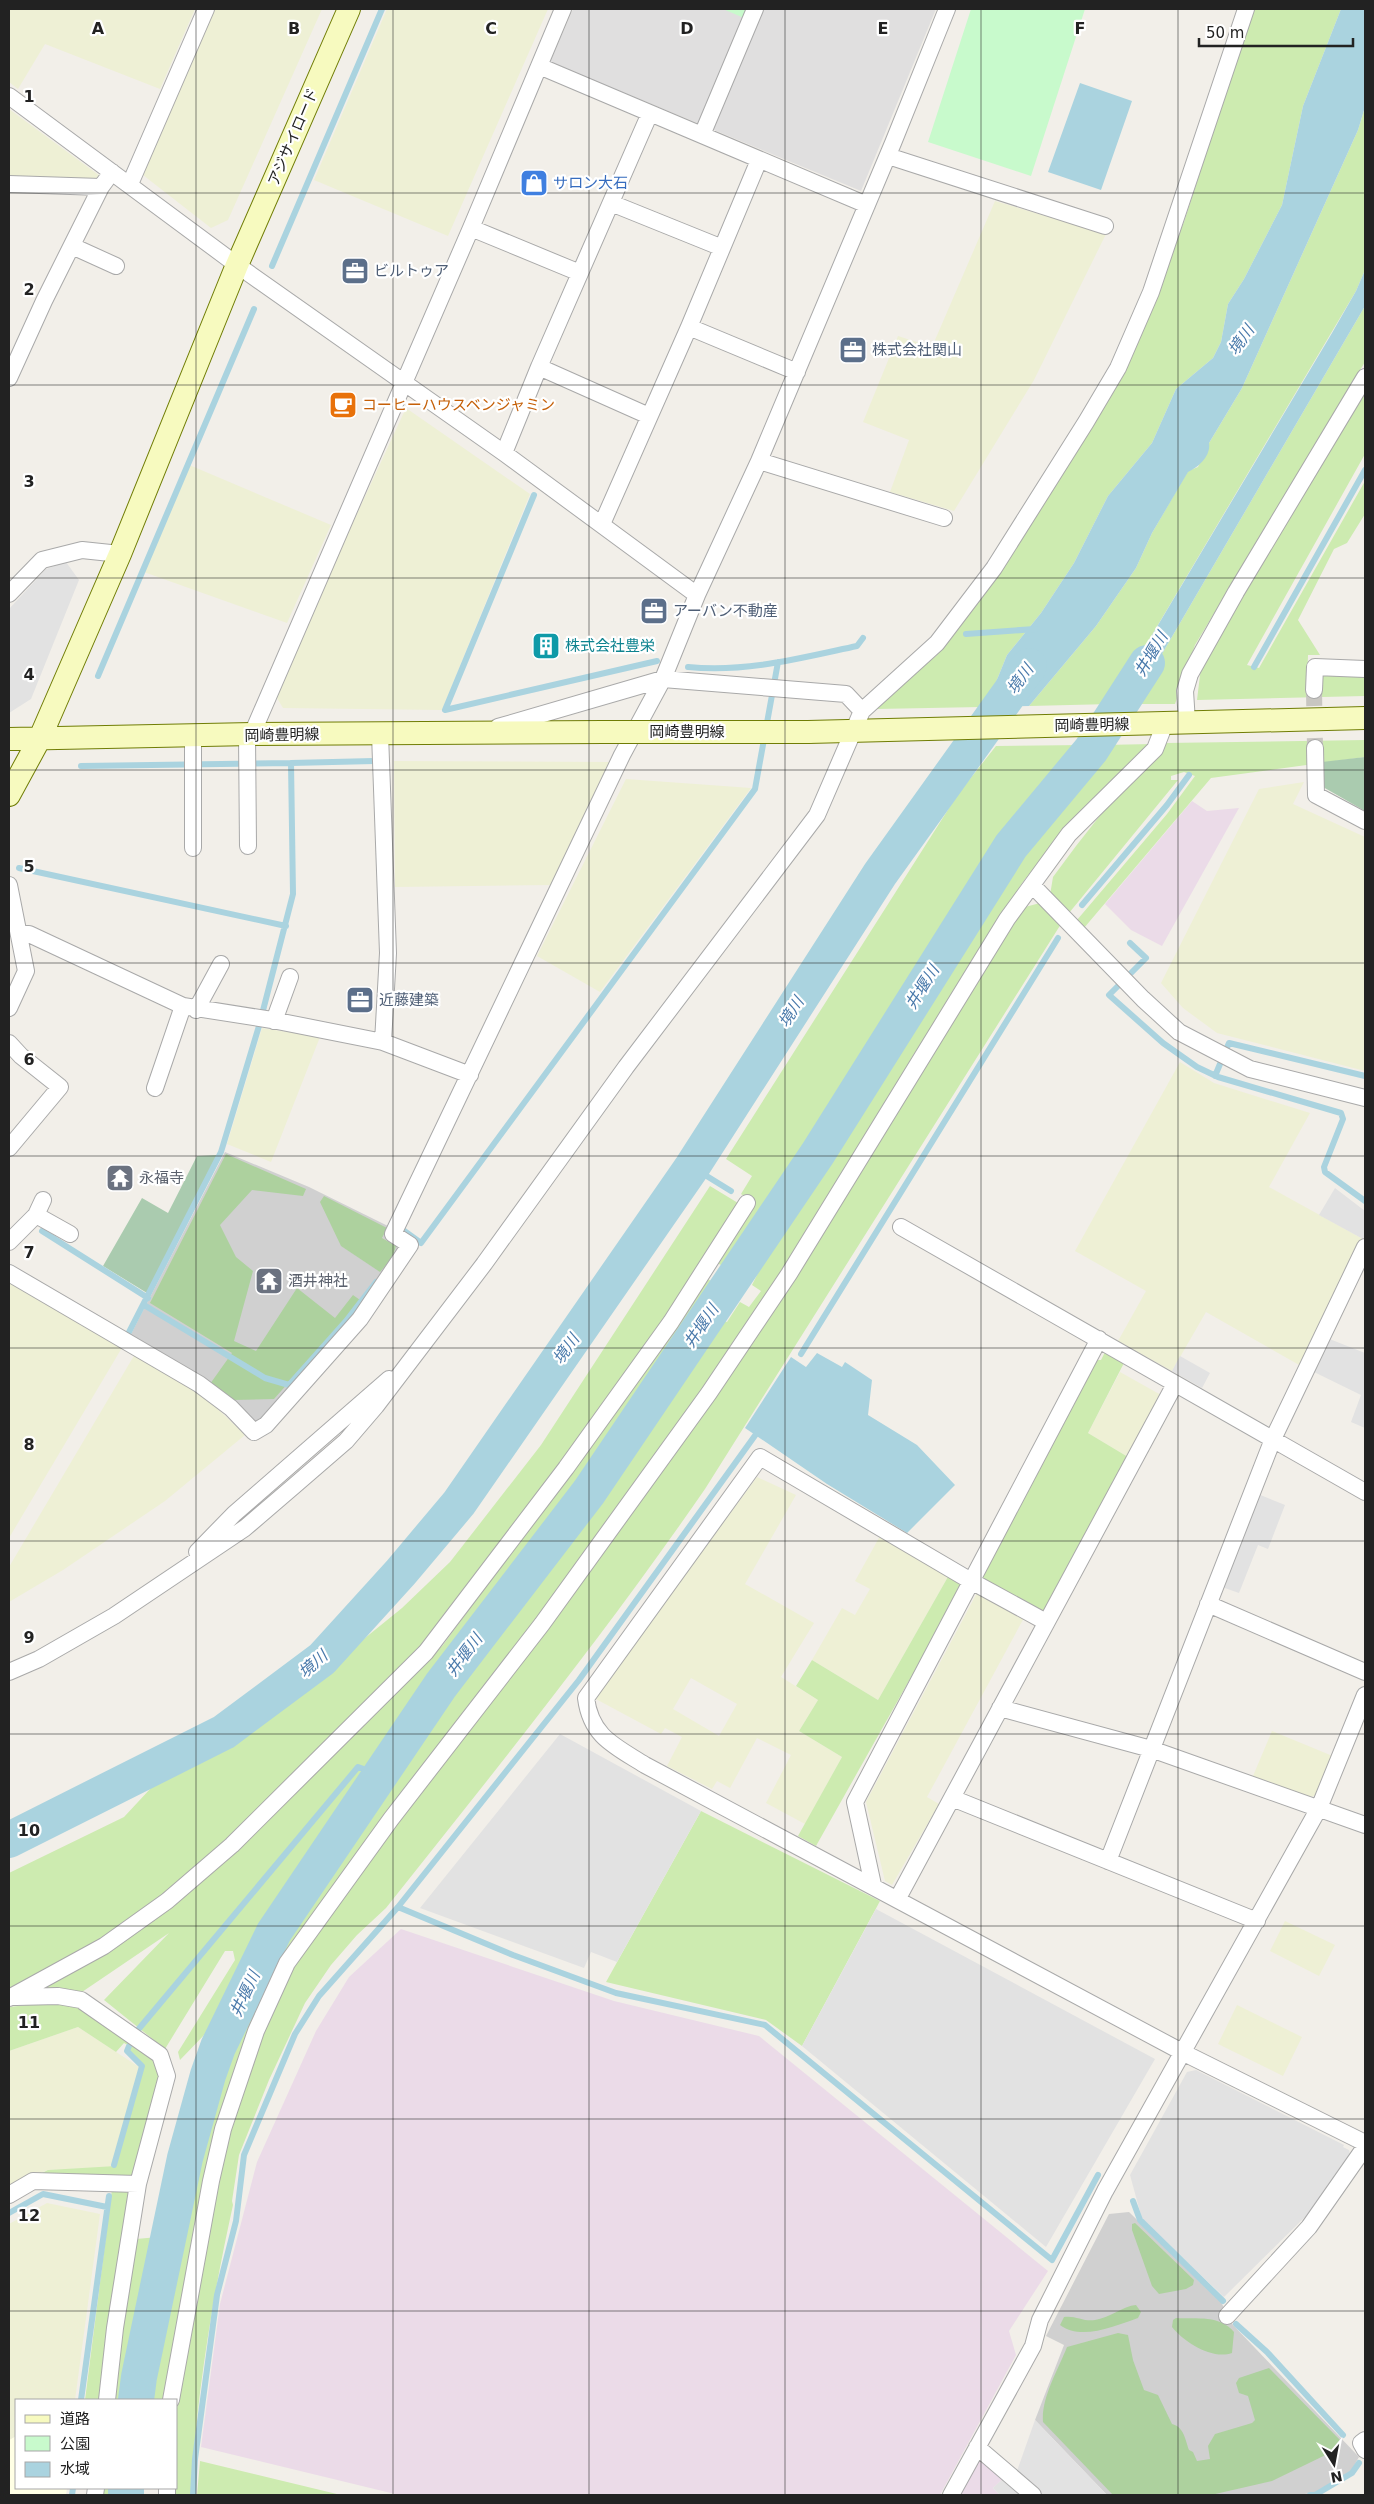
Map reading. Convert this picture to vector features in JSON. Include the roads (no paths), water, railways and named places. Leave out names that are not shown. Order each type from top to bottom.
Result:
[{"type":"main road","name":"アジサイロード","points":[[9,795],[40,738],[120,554],[238,265],[349,9]]},
{"type":"main road","name":"岡崎豊明線","points":[[9,740],[249,735],[808,732],[859,724],[1161,723],[1365,718]]},
{"type":"street","points":[[130,184],[206,9]]},
{"type":"street","points":[[248,846],[249,735],[471,228],[563,9]]},
{"type":"street","points":[[702,134],[755,9]]},
{"type":"street","points":[[9,1272],[199,1384],[230,1408],[254,1432],[266,1425],[360,1319],[410,1246],[393,1234],[622,755],[663,679],[697,595],[760,461],[888,156],[947,9]]},
{"type":"street","points":[[9,1672],[39,1659],[114,1616],[244,1528],[346,1440],[376,1406],[484,1264],[632,1059],[817,815],[859,724],[937,643],[994,568],[1033,510],[1118,368],[1151,292],[1246,9]]},
{"type":"street","points":[[539,66],[867,205]]},
{"type":"street","points":[[9,96],[238,265],[504,453],[697,595]]},
{"type":"street","points":[[504,453],[650,113]]},
{"type":"street","points":[[888,156],[1105,226]]},
{"type":"street","points":[[602,524],[689,327],[720,247],[759,160]]},
{"type":"street","points":[[9,378],[44,301],[101,187],[112,172]]},
{"type":"street","points":[[9,184],[101,187]]},
{"type":"street","points":[[611,203],[720,247]]},
{"type":"street","points":[[471,228],[580,273]]},
{"type":"street","points":[[72,246],[116,266]]},
{"type":"street","points":[[689,327],[797,372]]},
{"type":"street","points":[[539,368],[649,416]]},
{"type":"street","points":[[1187,722],[1185,691],[1190,674],[1236,592],[1365,378]]},
{"type":"street","points":[[760,461],[944,518]]},
{"type":"street","points":[[9,594],[42,560],[82,550],[120,554]]},
{"type":"street","points":[[1314,690],[1315,667],[1365,669]]},
{"type":"street","points":[[478,733],[663,679],[846,694],[859,724]]},
{"type":"street","points":[[171,2399],[211,2181],[223,2129],[256,2031],[287,1963],[391,1819],[542,1624],[709,1393],[789,1274],[961,991],[1007,919],[1069,834],[1110,791],[1155,749],[1162,731],[1161,723]]},
{"type":"street","points":[[380,734],[388,953],[383,1042]]},
{"type":"street","points":[[193,736],[193,848]]},
{"type":"street","points":[[1315,748],[1316,795],[1365,822]]},
{"type":"street","points":[[9,885],[26,972],[14,988],[9,1008]]},
{"type":"street","points":[[1032,885],[1143,999],[1179,1032],[1250,1069],[1365,1098]]},
{"type":"street","points":[[19,934],[29,934],[190,1008],[273,1020],[383,1042],[470,1075]]},
{"type":"street","points":[[155,1088],[190,1008],[221,964]]},
{"type":"street","points":[[273,1020],[290,977]]},
{"type":"street","points":[[9,1043],[21,1056],[60,1087],[9,1148]]},
{"type":"street","points":[[9,1242],[36,1215],[44,1200]]},
{"type":"street","points":[[10,1998],[104,1946],[167,1901],[232,1845],[426,1652],[566,1468],[671,1322],[747,1203]]},
{"type":"street","points":[[36,1215],[70,1234]]},
{"type":"street","points":[[901,1227],[1365,1492]]},
{"type":"street","points":[[1108,1861],[1272,1440],[1365,1247]]},
{"type":"street","points":[[873,1885],[855,1802],[1099,1339]]},
{"type":"street","points":[[898,1898],[1175,1384]]},
{"type":"street","points":[[1046,1622],[971,1582],[760,1457],[586,1698],[589,1716],[597,1730],[615,1746],[646,1765],[898,1898],[1184,2053],[1365,2143]]},
{"type":"street","points":[[1208,1604],[1365,1672]]},
{"type":"street","points":[[951,2495],[1033,2346],[1040,2320],[1105,2191],[1258,1922],[1319,1808],[1365,1695]]},
{"type":"street","points":[[1000,1708],[1151,1749],[1365,1825]]},
{"type":"street","points":[[952,1798],[1258,1922]]},
{"type":"street","points":[[10,1998],[58,1996],[81,2000],[160,2055],[167,2076],[138,2184],[115,2328],[107,2399]]},
{"type":"street","points":[[1227,2316],[1309,2227],[1365,2147]]},
{"type":"street","points":[[9,2195],[34,2181],[138,2184]]},
{"type":"street","points":[[1365,2440],[1361,2444],[1365,2450]]},
{"type":"street","points":[[976,2447],[1034,2495]]},
{"type":"water","points":[[1341,9],[1365,9],[1365,107],[1358,130],[1242,388],[1209,443],[1206,457],[1200,464],[1188,472],[1152,533],[1136,568],[1096,626],[1029,706],[981,707],[994,687],[1007,655],[1041,613],[1074,563],[1108,496],[1152,443],[1176,389],[1213,358],[1221,342],[1228,304],[1244,279],[1282,205],[1303,106]]},
{"type":"water","points":[[1080,83],[1132,101],[1101,190],[1048,172]]},
{"type":"water","points":[[1365,270],[1365,306],[1159,659],[1129,704],[1111,704],[1332,333],[1356,291]]},
{"type":"water","points":[[817,1353],[842,1367],[845,1362],[872,1380],[868,1415],[917,1445],[955,1485],[907,1533],[827,1484],[745,1428],[791,1357],[806,1367]]},
{"type":"waterway","points":[[272,266],[382,9]]},
{"type":"waterway","points":[[98,676],[254,309]]},
{"type":"waterway","points":[[1254,667],[1365,470]]},
{"type":"waterway","points":[[534,495],[445,710],[657,661]]},
{"type":"waterway","points":[[966,634],[1035,629]]},
{"type":"waterway","points":[[688,667],[731,668],[773,663],[857,646],[863,638]]},
{"type":"waterway","points":[[403,1230],[421,1243],[755,789],[778,662]]},
{"type":"waterway","name":"井堰川","points":[[136,2399],[139,2377],[185,2158],[208,2075],[218,2047],[274,1932],[441,1685],[589,1492],[818,1153],[1011,846],[1091,750],[1147,663]]},
{"type":"waterway","name":"境川","points":[[9,1840],[224,1732],[322,1659],[401,1572],[459,1503],[692,1167],[880,874],[1029,666]]},
{"type":"waterway","points":[[128,1334],[221,1152],[259,1026],[293,894],[291,763],[374,761]]},
{"type":"waterway","points":[[81,766],[291,763]]},
{"type":"waterway","points":[[1082,905],[1167,805],[1189,775]]},
{"type":"waterway","points":[[19,868],[286,926]]},
{"type":"waterway","points":[[801,1354],[1058,938]]},
{"type":"waterway","points":[[1130,943],[1146,958],[1131,973]]},
{"type":"waterway","points":[[1120,984],[1109,995],[1163,1043],[1197,1067],[1218,1077],[1341,1113],[1343,1119],[1324,1167],[1325,1172],[1365,1201]]},
{"type":"waterway","points":[[1225,1052],[1229,1043],[1365,1076]]},
{"type":"waterway","points":[[1215,1076],[1220,1064]]},
{"type":"waterway","points":[[692,1167],[731,1191]]},
{"type":"waterway","points":[[42,1231],[148,1298]]},
{"type":"waterway","points":[[144,1305],[265,1378],[289,1385],[346,1321],[376,1282]]},
{"type":"waterway","points":[[193,2495],[195,2459],[217,2295],[236,2221],[244,2155],[295,2034],[319,1996],[398,1907],[579,1680],[759,1430]]},
{"type":"waterway","points":[[137,2031],[358,1767],[381,1775]]},
{"type":"waterway","points":[[398,1907],[513,1955],[616,1993],[765,2025],[1052,2260],[1098,2175]]},
{"type":"waterway","points":[[114,2165],[142,2066],[127,2051],[129,2046]]},
{"type":"waterway","points":[[9,2213],[43,2194],[107,2207]]},
{"type":"waterway","points":[[81,2399],[109,2196]]},
{"type":"waterway","points":[[1133,2201],[1140,2220],[1223,2301]]},
{"type":"waterway","points":[[1236,2324],[1267,2352],[1343,2435]]},
{"type":"waterway","points":[[1310,2495],[1315,2495],[1352,2473],[1359,2463]]},
{"type":"waterway","points":[[72,2495],[73,2489]]},
{"type":"waterway","name":"井堰川","points":[[126,2489],[126,2495]]},
{"type":"tunnel","points":[[1314,690],[1315,748]]},
{"type":"place","name":"サロン大石","points":[[534,183]]},
{"type":"place","name":"ビルトゥア","points":[[355,271]]},
{"type":"place","name":"株式会社関山","points":[[853,350]]},
{"type":"place","name":"コーヒーハウスベンジャミン","points":[[343,405]]},
{"type":"place","name":"アーバン不動産","points":[[654,611]]},
{"type":"place","name":"株式会社豊栄","points":[[546,646]]},
{"type":"place","name":"近藤建築","points":[[360,1000]]},
{"type":"place","name":"永福寺","points":[[120,1178]]},
{"type":"place","name":"酒井神社","points":[[269,1281]]}]
